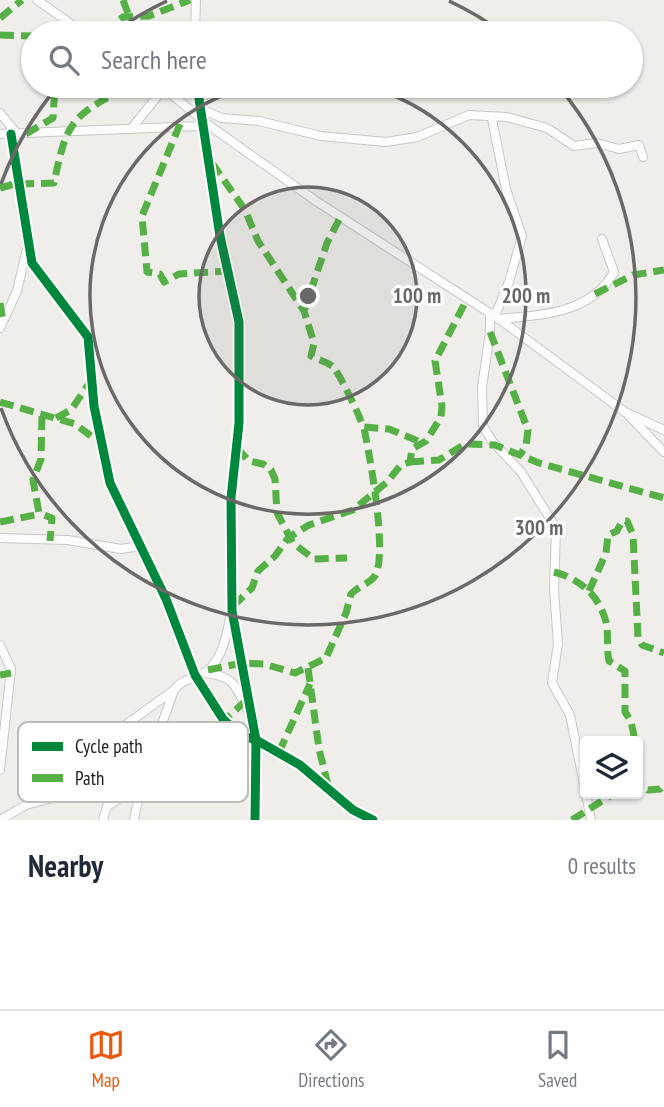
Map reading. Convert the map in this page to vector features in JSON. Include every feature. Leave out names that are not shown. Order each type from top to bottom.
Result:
[{"type":"street","points":[[37,0],[67,21]]},
{"type":"street","points":[[195,21],[196,0]]},
{"type":"street","points":[[130,130],[154,98]]},
{"type":"street","points":[[174,98],[200,122],[316,201],[495,316],[625,412],[664,452]]},
{"type":"street","points":[[199,98],[200,122],[239,322],[239,423],[231,498],[232,611],[256,740],[255,820]]},
{"type":"street","points":[[201,109],[222,118],[259,121],[321,136],[386,142],[417,137],[469,116],[492,119],[507,117],[539,125],[574,146],[597,143],[605,148],[621,149],[638,145],[643,157]]},
{"type":"street","points":[[0,113],[14,134],[28,247],[36,271],[72,313],[88,337],[94,406],[110,483],[199,674],[225,721]]},
{"type":"street","points":[[492,119],[506,189],[522,236],[491,332],[482,387],[483,426],[492,441],[520,472],[556,528],[554,590],[558,644],[552,679],[570,715],[573,744],[580,769]]},
{"type":"street","points":[[0,134],[130,130],[200,122]]},
{"type":"street","points":[[495,316],[548,314],[578,305],[595,294],[614,272],[602,239]]},
{"type":"street","points":[[0,328],[17,291],[28,247]]},
{"type":"street","points":[[625,412],[664,430]]},
{"type":"street","points":[[0,538],[68,540],[121,549],[139,546]]},
{"type":"street","points":[[129,722],[174,690],[183,680],[208,670],[225,643],[232,611]]},
{"type":"street","points":[[0,645],[11,669],[0,770]]},
{"type":"street","points":[[199,674],[231,679],[253,720]]},
{"type":"street","points":[[163,722],[174,690]]},
{"type":"street","points":[[248,737],[300,765],[353,810],[373,820]]},
{"type":"street","points":[[248,778],[255,803]]},
{"type":"street","points":[[587,799],[591,820]]},
{"type":"street","points":[[0,820],[34,802]]},
{"type":"street","points":[[103,820],[107,806],[114,802]]},
{"type":"street","points":[[134,820],[138,802]]},
{"type":"marked path","points":[[0,18],[22,0]]},
{"type":"marked path","points":[[123,0],[129,16]]},
{"type":"marked path","points":[[118,21],[123,17],[149,16],[190,0]]},
{"type":"marked path","points":[[0,35],[21,36]]},
{"type":"marked path","points":[[26,134],[53,118],[54,98]]},
{"type":"marked path","points":[[20,184],[54,183],[68,133],[83,113],[108,98]]},
{"type":"marked path","points":[[180,124],[142,216],[147,272],[160,274],[164,282],[179,274],[229,271]]},
{"type":"marked path","points":[[212,163],[245,210],[258,241],[304,311],[314,343],[311,356],[335,369],[363,427],[389,429],[423,443]]},
{"type":"marked path","points":[[0,188],[11,185],[19,175]]},
{"type":"marked path","points":[[304,311],[327,243],[341,216]]},
{"type":"marked path","points":[[595,294],[633,275],[664,270]]},
{"type":"marked path","points":[[233,606],[252,588],[258,571],[275,556],[288,538],[309,525],[353,510],[387,482],[401,465],[410,462],[412,449],[426,441],[441,417],[442,406],[435,361],[467,299]]},
{"type":"marked path","points":[[0,303],[3,321]]},
{"type":"marked path","points":[[490,332],[528,430],[526,446],[520,455]]},
{"type":"marked path","points":[[56,418],[71,410],[90,382]]},
{"type":"marked path","points":[[0,402],[75,424],[99,442]]},
{"type":"marked path","points":[[42,416],[41,459],[33,480],[39,513],[52,518],[50,541]]},
{"type":"marked path","points":[[208,670],[242,663],[264,664],[295,673],[326,658],[346,613],[351,594],[374,577],[379,562],[379,524],[364,428]]},
{"type":"marked path","points":[[410,462],[439,460],[465,444],[495,445],[539,463],[664,498]]},
{"type":"marked path","points":[[237,448],[249,461],[263,464],[271,470],[275,479],[277,513],[293,543],[314,559],[347,558]]},
{"type":"marked path","points":[[0,522],[40,514]]},
{"type":"marked path","points":[[589,591],[606,553],[608,535],[617,531],[622,521],[627,521],[633,535],[638,637],[642,645],[664,653]]},
{"type":"marked path","points":[[554,572],[580,584],[593,596],[603,612],[607,627],[609,661],[625,671],[625,712],[631,721],[634,736]]},
{"type":"marked path","points":[[308,668],[319,749],[328,785]]},
{"type":"marked path","points":[[0,675],[11,673]]},
{"type":"marked path","points":[[279,752],[310,684]]},
{"type":"marked path","points":[[222,722],[250,697]]},
{"type":"marked path","points":[[643,787],[648,790],[660,789],[664,784]]},
{"type":"marked path","points":[[572,820],[605,799]]},
{"type":"cycle path","points":[[199,98],[220,236],[239,322],[239,423],[231,498],[232,611],[256,740],[255,820]]},
{"type":"cycle path","points":[[11,134],[32,263],[88,337],[94,406],[110,483],[166,599],[195,675],[226,722]]},
{"type":"cycle path","points":[[248,737],[300,765],[353,810],[373,820]]}]
